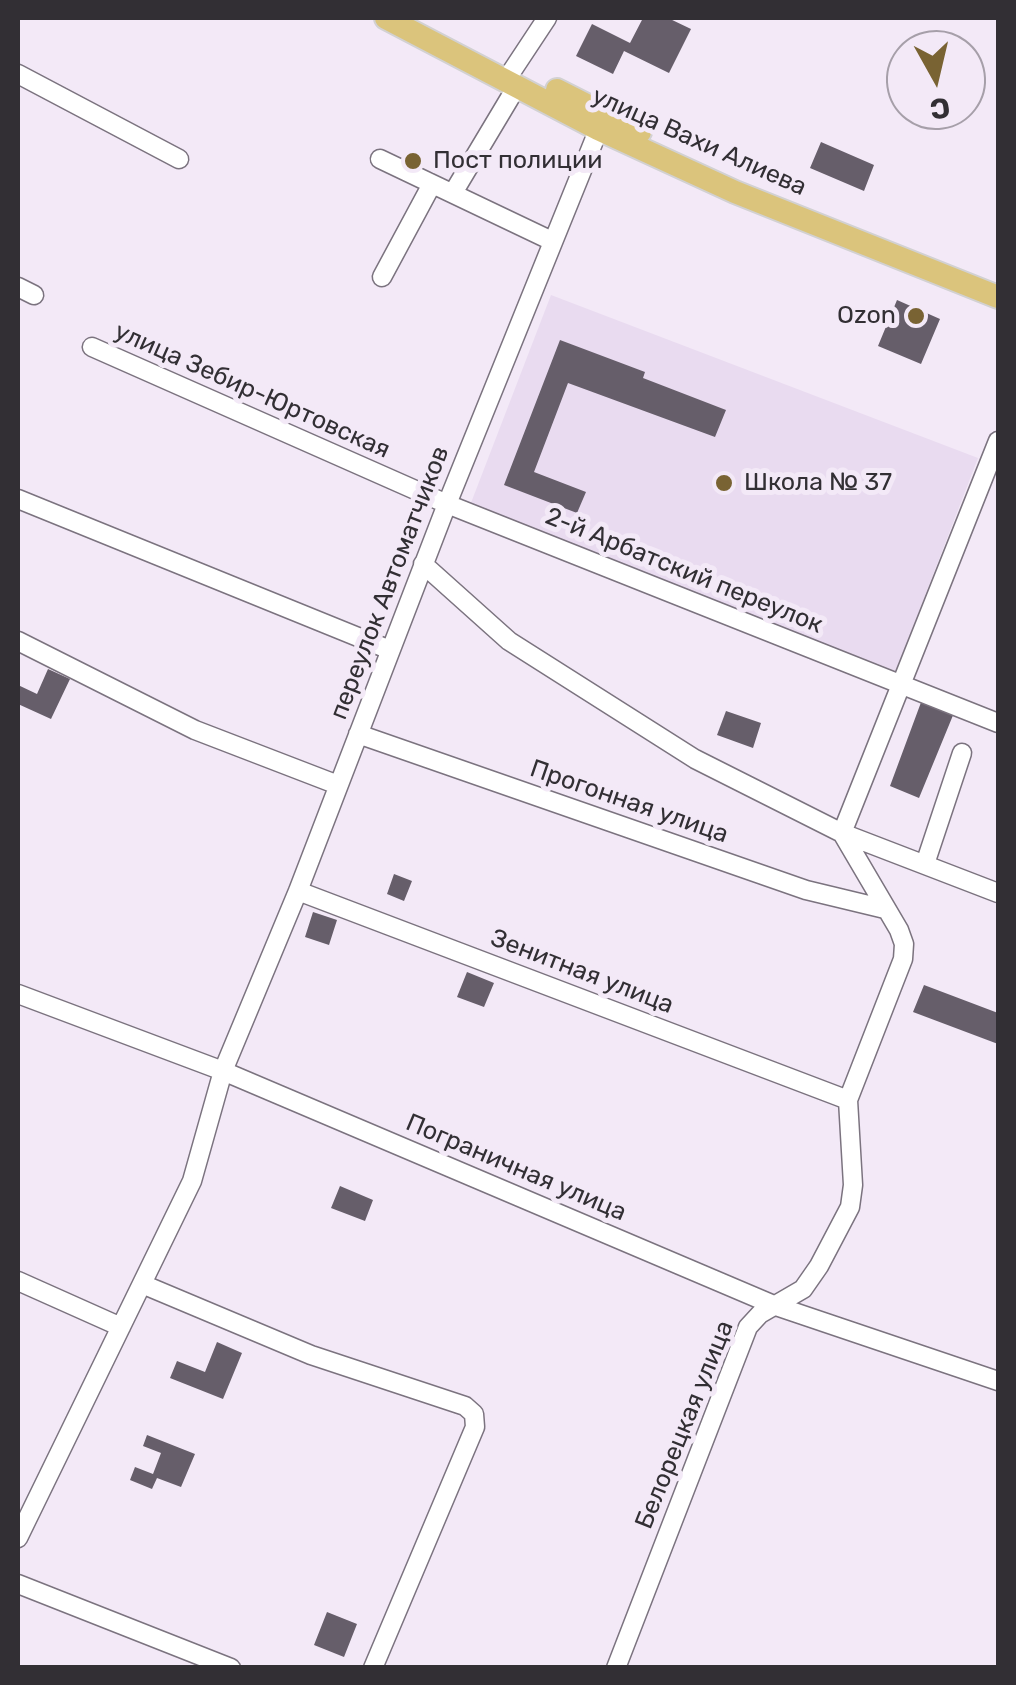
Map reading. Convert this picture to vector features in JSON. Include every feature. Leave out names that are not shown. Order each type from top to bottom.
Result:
[{"type":"main road","name":"улица Вахи Алиева","points":[[386,18],[736,192],[998,297]]},
{"type":"main road","name":"улица Вахи Алиева","points":[[417,18],[512,78]]},
{"type":"main road","name":"улица Вахи Алиева","points":[[601,122],[998,280]]},
{"type":"street","points":[[452,194],[547,18]]},
{"type":"street","points":[[18,74],[179,159]]},
{"type":"street","name":"переулок Автоматчиков","points":[[18,1538],[192,1180],[223,1071],[601,122]]},
{"type":"street","points":[[380,159],[552,241]]},
{"type":"street","points":[[382,277],[432,184]]},
{"type":"street","name":"улица Зебир-Юртовская","points":[[92,348],[447,504]]},
{"type":"street","points":[[842,833],[998,441]]},
{"type":"street","points":[[18,499],[390,650]]},
{"type":"street","name":"2-й Арбатский переулок","points":[[447,504],[998,723]]},
{"type":"street","points":[[424,564],[525,650],[695,759],[842,833],[998,893]]},
{"type":"street","points":[[18,641],[195,730],[338,785]]},
{"type":"street","name":"Прогонная улица","points":[[358,734],[806,890],[885,909]]},
{"type":"street","points":[[925,864],[962,753]]},
{"type":"street","points":[[842,833],[885,909]]},
{"type":"street","name":"Зенитная улица","points":[[298,890],[848,1100]]},
{"type":"street","name":"Белорецкая улица","points":[[616,1668],[748,1327],[760,1314],[803,1289],[850,1207],[853,1185],[848,1100],[903,959],[904,944],[885,909]]},
{"type":"street","name":"Пограничная улица","points":[[18,994],[223,1071],[776,1306],[998,1381]]},
{"type":"street","points":[[18,1281],[120,1327]]},
{"type":"street","points":[[142,1284],[311,1355],[464,1406],[474,1414],[475,1427],[374,1668]]},
{"type":"street","points":[[18,1584],[231,1668]]},
{"type":"shaded area","name":"Школа № 37","points":[[551,295],[978,458],[896,671],[469,508]]},
{"type":"building","points":[[643,18],[668,18],[691,29],[669,73],[624,51],[613,74],[576,56],[592,24],[630,43]]},
{"type":"building","points":[[821,142],[874,165],[864,191],[810,168]]},
{"type":"building","points":[[897,300],[940,319],[921,364],[878,346]]},
{"type":"building","points":[[560,340],[645,372],[643,378],[726,410],[715,437],[568,383],[534,472],[586,492],[577,513],[504,485]]},
{"type":"building","points":[[48,669],[70,679],[51,719],[18,704],[18,685],[37,694]]},
{"type":"building","points":[[923,697],[956,708],[919,798],[890,786]]},
{"type":"building","points":[[726,711],[761,723],[753,748],[717,735]]},
{"type":"building","points":[[394,874],[412,881],[404,901],[387,894]]},
{"type":"building","points":[[313,912],[337,920],[329,945],[305,937]]},
{"type":"building","points":[[467,972],[494,983],[484,1007],[457,997]]},
{"type":"building","points":[[924,985],[998,1013],[998,1044],[913,1012]]},
{"type":"building","points":[[340,1186],[373,1200],[365,1221],[331,1208]]},
{"type":"building","points":[[217,1342],[242,1353],[223,1399],[170,1378],[177,1361],[205,1372]]},
{"type":"building","points":[[147,1435],[195,1454],[181,1487],[157,1478],[152,1489],[130,1480],[135,1467],[153,1474],[161,1453],[143,1446]]},
{"type":"building","points":[[327,1612],[357,1624],[344,1657],[314,1645]]},
{"type":"place","name":"Пост полиции","points":[[413,161]]},
{"type":"place","name":"Ozon","points":[[916,316]]},
{"type":"place","name":"Школа № 37","points":[[724,483]]}]
